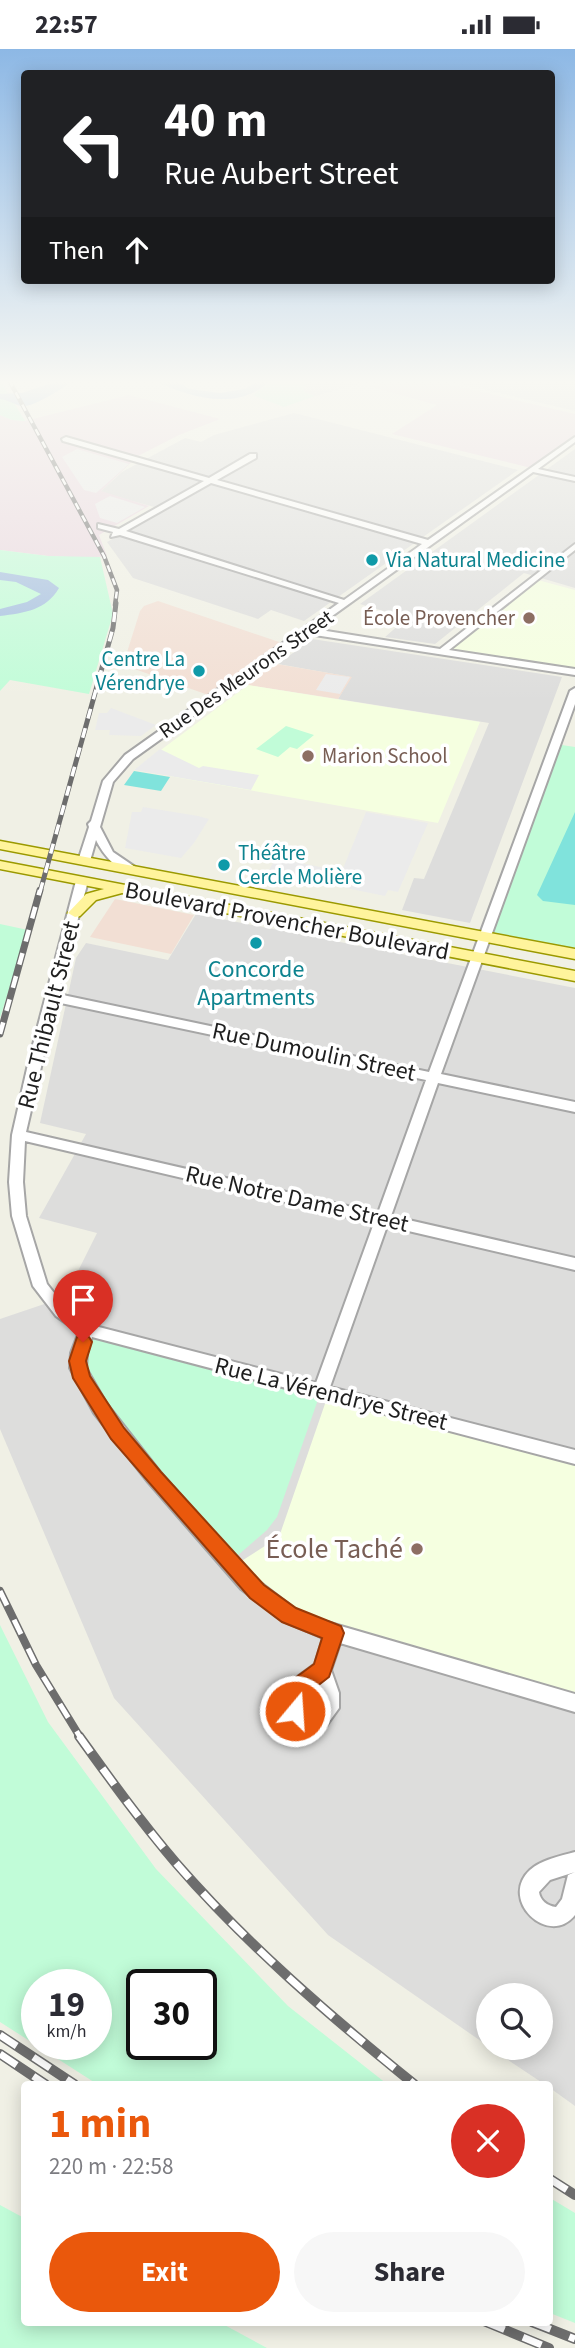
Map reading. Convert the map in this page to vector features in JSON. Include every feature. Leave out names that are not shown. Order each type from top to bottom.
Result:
[{"type":"main road","name":"Boulevard Provencher Boulevard","points":[[0,845],[575,954]]},
{"type":"main road","name":"Rue Des Meurons Street","points":[[82,881],[84,861]]},
{"type":"main road","name":"Boulevard Provencher Boulevard","points":[[0,865],[575,976]]},
{"type":"main road","points":[[75,912],[91,897],[122,889]]},
{"type":"street","points":[[115,534],[198,487]]},
{"type":"street","points":[[231,487],[428,543]]},
{"type":"street","name":"Rue Des Meurons Street","points":[[84,861],[108,781],[123,762],[508,487]]},
{"type":"street","points":[[101,526],[115,534],[346,603]]},
{"type":"street","points":[[441,652],[575,546]]},
{"type":"street","points":[[307,631],[575,672]]},
{"type":"street","points":[[321,1391],[476,957],[575,691]]},
{"type":"street","points":[[93,824],[108,855],[134,871]]},
{"type":"street","name":"Rue Thibault Street","points":[[82,881],[35,1060],[19,1135],[16,1182],[19,1216],[37,1277],[52,1304],[87,1331]]},
{"type":"street","name":"Rue Dumoulin Street","points":[[52,997],[575,1107]]},
{"type":"street","name":"Rue Notre Dame Street","points":[[19,1135],[575,1264]]},
{"type":"street","points":[[87,1331],[79,1353],[78,1368],[100,1408],[154,1477],[247,1583],[267,1600],[305,1623],[334,1633],[575,1703]]},
{"type":"street","name":"Rue La Vérendrye Street","points":[[87,1331],[575,1457]]},
{"type":"street","points":[[322,1670],[334,1633]]},
{"type":"street","points":[[575,1862],[537,1877],[530,1885],[530,1901],[542,1914],[559,1918],[571,1904],[575,1882]]},
{"type":"shaded area","points":[[0,487],[105,487],[101,491],[149,506],[99,535],[107,556],[48,556],[0,550]]},
{"type":"shaded area","points":[[82,487],[103,487],[96,493]]},
{"type":"shaded area","points":[[105,487],[494,487],[304,621],[271,610],[258,619],[133,578],[107,542],[165,510],[100,492]]},
{"type":"shaded area","points":[[522,487],[575,487],[575,588],[524,573],[435,644],[385,637],[407,618],[360,604]]},
{"type":"shaded area","points":[[110,496],[145,507],[117,523],[100,518],[95,504]]},
{"type":"shaded area","points":[[0,572],[48,580],[59,588],[41,606],[26,612],[0,616],[0,609],[27,602],[41,594],[16,582],[0,580]]},
{"type":"shaded area","name":"École Provencher","points":[[534,579],[575,590],[575,672],[441,652]]},
{"type":"shaded area","points":[[158,601],[288,645],[265,662],[352,677],[338,699],[234,683],[214,697],[123,665],[140,611],[144,606]]},
{"type":"shaded area","points":[[312,639],[562,677],[470,923],[402,910],[414,878],[424,879],[489,723],[338,699],[351,677],[278,664]]},
{"type":"shaded area","points":[[326,674],[350,677],[340,694],[316,690]]},
{"type":"shaded area","name":"Marion School","points":[[248,685],[480,722],[438,823],[134,770]]},
{"type":"shaded area","points":[[111,708],[156,725],[141,736],[109,735],[110,730],[95,730],[99,713],[107,713]]},
{"type":"shaded area","points":[[160,749],[199,768],[203,766],[259,775],[251,790],[134,770]]},
{"type":"shaded area","points":[[134,771],[170,777],[161,791],[124,785]]},
{"type":"shaded area","points":[[143,807],[209,819],[181,858],[125,848],[132,812],[141,812]]},
{"type":"shaded area","points":[[366,812],[428,823],[398,892],[388,890],[385,896],[346,888],[348,883],[338,881]]},
{"type":"shaded area","points":[[575,812],[575,905],[543,901],[537,895]]},
{"type":"shaded area","points":[[276,858],[325,868],[319,879],[269,870]]},
{"type":"shaded area","points":[[115,899],[194,915],[171,954],[90,937]]},
{"type":"shaded area","points":[[196,914],[575,988],[575,2106],[553,2090],[553,2081],[540,2081],[508,2060],[553,2060],[553,1983],[476,1983],[476,2038],[328,1935],[114,1698],[0,1429],[0,1319],[65,1297],[97,1233],[39,1218],[86,1134],[40,1123],[76,958],[86,943],[168,960]]},
{"type":"shaded area","name":"École Taché","points":[[327,1398],[575,1457],[575,1700],[305,1615],[274,1596],[240,1562],[279,1537]]},
{"type":"green space","points":[[0,550],[48,556],[100,557],[113,614],[89,694],[10,680],[0,691]]},
{"type":"green space","points":[[286,726],[314,735],[297,749],[290,747],[278,757],[256,749]]},
{"type":"green space","points":[[555,744],[575,747],[575,954],[484,937]]},
{"type":"green space","points":[[0,924],[28,930],[0,1018]]},
{"type":"green space","points":[[87,1330],[321,1391],[277,1517],[267,1530],[229,1563],[81,1378]]},
{"type":"green space","points":[[0,1625],[48,1722],[156,1869],[288,2006],[383,2081],[92,2081],[59,2060],[112,2060],[112,1969],[21,1969],[21,2035],[0,2022]]},
{"type":"green space","points":[[553,2200],[575,2213],[575,2323],[553,2314]]},
{"type":"green space","points":[[0,2205],[21,2216],[21,2326],[226,2326],[267,2348],[0,2348]]},
{"type":"railway","points":[[67,487],[104,556],[117,590],[115,605]]},
{"type":"railway","points":[[40,892],[113,628],[116,603]]},
{"type":"railway","points":[[0,1034],[40,890]]},
{"type":"railway","points":[[0,1591],[36,1665],[80,1737]]},
{"type":"railway","points":[[79,1736],[163,1848],[231,1923],[321,2006],[410,2081]]},
{"type":"railway","points":[[0,2035],[69,2081]]},
{"type":"railway","points":[[0,2054],[40,2081]]},
{"type":"railway","points":[[553,2181],[575,2195]]},
{"type":"railway","points":[[496,2326],[549,2348]]},
{"type":"railway","points":[[542,2326],[575,2339]]},
{"type":"place","name":"Via Natural Medicine","points":[[372,560]]},
{"type":"place","name":"École Provencher","points":[[529,618]]},
{"type":"place","name":"Centre La Vérendrye","points":[[199,671]]},
{"type":"place","name":"Marion School","points":[[308,756]]},
{"type":"place","name":"Théâtre Cercle Molière","points":[[224,865]]},
{"type":"place","name":"Concorde Apartments","points":[[256,943]]},
{"type":"place","name":"École Taché","points":[[417,1549]]},
{"type":"route","points":[[83,1342],[77,1361],[81,1378],[118,1433],[154,1477],[257,1592],[289,1615],[334,1633],[322,1670],[299,1686],[291,1699],[291,1706],[295,1711]]}]
